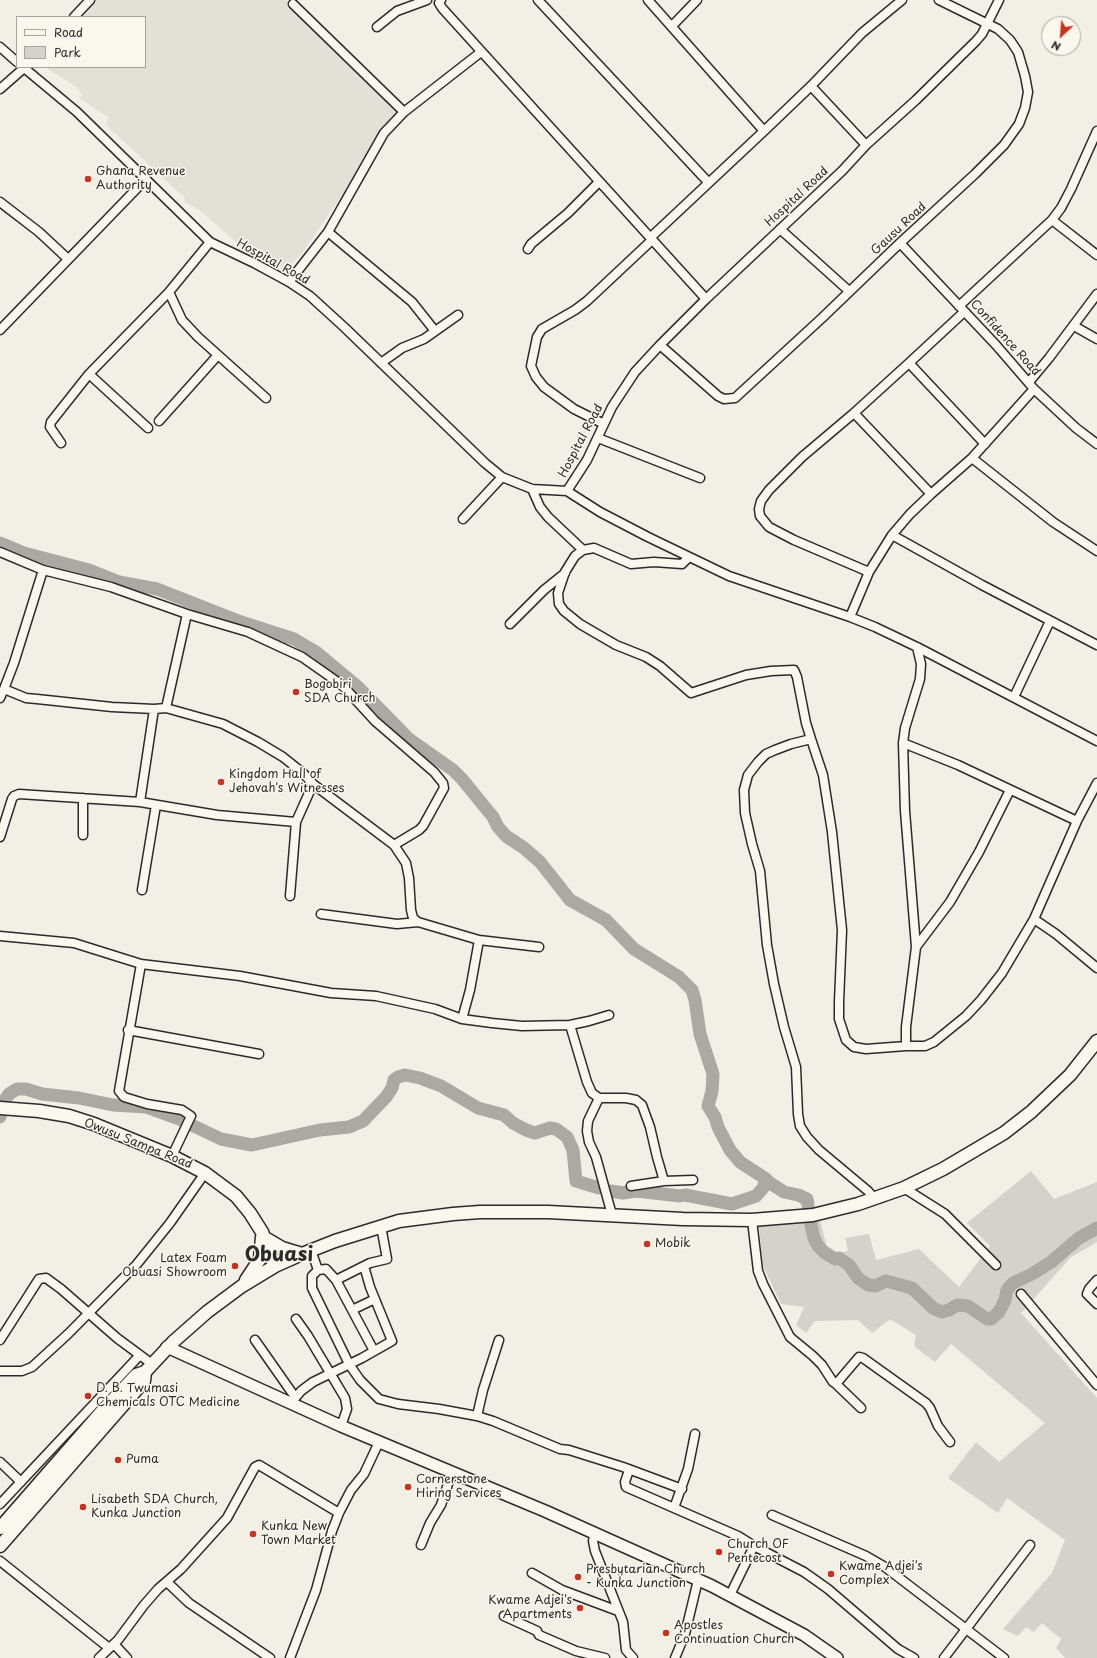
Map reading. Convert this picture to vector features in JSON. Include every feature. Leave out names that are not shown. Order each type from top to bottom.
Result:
[{"type":"main road","points":[[0,1528],[104,1409],[136,1375],[148,1368],[167,1347],[207,1312],[242,1286],[276,1266],[306,1252],[399,1221],[480,1212],[541,1212],[684,1219],[752,1220],[813,1215],[904,1188],[967,1156],[1016,1124],[1031,1112],[1070,1075],[1097,1041]]},
{"type":"main road","name":"Owusu Sampa Road","points":[[0,1108],[39,1111],[69,1116],[94,1124],[172,1156],[205,1172],[236,1196],[250,1213],[263,1235],[276,1266]]},
{"type":"main road","points":[[242,1286],[258,1265],[263,1235],[282,1248],[306,1252]]},
{"type":"main road","points":[[0,1546],[144,1381],[148,1368]]},
{"type":"street","points":[[75,16],[90,0]]},
{"type":"street","points":[[377,28],[397,11],[427,0]]},
{"type":"street","points":[[441,0],[440,3],[442,8],[706,299]]},
{"type":"street","points":[[538,0],[708,182]]},
{"type":"street","points":[[648,0],[764,131]]},
{"type":"street","points":[[672,26],[697,0]]},
{"type":"street","points":[[604,424],[574,409],[544,388],[536,377],[531,366],[537,337],[542,328],[587,301],[708,182],[811,86],[862,33],[902,0]]},
{"type":"street","name":"Gausu Road","points":[[660,344],[718,396],[724,399],[735,398],[822,318],[1004,145],[1019,124],[1025,108],[1028,92],[1018,52],[1005,34],[939,0]]},
{"type":"street","name":"Hospital Road","points":[[26,68],[77,112],[210,242],[254,263],[289,282],[310,296],[485,463],[502,477],[532,489],[567,491],[587,460],[612,407],[635,372],[660,344],[706,299],[842,172],[866,145],[916,100],[976,41],[982,34],[999,0]]},
{"type":"street","points":[[293,4],[404,112]]},
{"type":"street","points":[[0,47],[16,61]]},
{"type":"street","points":[[289,282],[328,232],[384,133],[404,112],[481,52]]},
{"type":"street","points":[[0,89],[26,68]]},
{"type":"street","points":[[811,86],[866,145]]},
{"type":"street","points":[[869,572],[775,531],[764,523],[760,516],[759,509],[761,501],[783,475],[802,456],[909,363],[1052,220],[1071,189],[1097,130]]},
{"type":"street","points":[[0,330],[146,179]]},
{"type":"street","points":[[528,249],[531,244],[568,212],[599,182]]},
{"type":"street","points":[[0,202],[39,232],[68,259]]},
{"type":"street","points":[[1052,220],[1097,255]]},
{"type":"street","points":[[780,230],[849,291]]},
{"type":"street","points":[[328,232],[412,302],[435,331]]},
{"type":"street","points":[[61,443],[50,427],[51,422],[89,374],[169,292],[210,242]]},
{"type":"street","name":"Confidence Road","points":[[900,243],[1032,385],[1076,428],[1097,444]]},
{"type":"street","points":[[169,292],[182,320],[266,398]]},
{"type":"street","points":[[850,617],[869,572],[892,535],[931,494],[972,458],[985,444],[1032,385],[1097,294]]},
{"type":"street","points":[[381,363],[402,348],[424,339],[458,315]]},
{"type":"street","points":[[1074,326],[1097,339]]},
{"type":"street","points":[[159,421],[218,355]]},
{"type":"street","points":[[909,363],[985,444]]},
{"type":"street","points":[[89,374],[148,428]]},
{"type":"street","points":[[854,412],[931,494]]},
{"type":"street","points":[[598,438],[700,478]]},
{"type":"street","points":[[972,458],[1053,522],[1097,551]]},
{"type":"street","points":[[463,520],[502,477]]},
{"type":"street","points":[[532,489],[540,507],[548,517],[583,550]]},
{"type":"street","points":[[567,491],[600,512],[728,576],[850,617],[917,647],[1097,741]]},
{"type":"street","points":[[892,535],[1097,645]]},
{"type":"street","points":[[690,557],[682,564],[654,562],[631,564],[594,548],[583,550],[575,556],[565,572],[558,593],[559,604],[564,611],[589,630],[616,645],[646,657],[660,666],[691,693],[746,675],[771,671],[794,670],[797,677],[806,723],[823,775],[832,832],[842,930],[839,1019],[846,1040],[854,1047],[866,1049],[925,1046],[934,1042],[976,1005],[1002,973],[1034,919],[1077,821],[1097,782]]},
{"type":"street","points":[[0,552],[43,570],[111,588],[187,614],[248,632],[302,657],[342,686],[375,721],[434,772],[443,783],[443,792],[423,826],[394,845]]},
{"type":"street","points":[[0,698],[14,663],[43,570]]},
{"type":"street","points":[[510,624],[544,590],[565,572]]},
{"type":"street","points":[[166,708],[187,614]]},
{"type":"street","points":[[1014,697],[1050,621]]},
{"type":"street","points":[[906,1046],[906,1027],[916,947],[905,811],[903,743],[905,728],[920,679],[921,664],[917,647]]},
{"type":"street","points":[[4,689],[26,698],[112,708],[166,708],[230,727],[283,757],[303,773],[313,784],[394,845],[406,863],[409,878],[411,910],[414,918],[418,922]]},
{"type":"street","points":[[140,802],[154,709]]},
{"type":"street","points":[[811,739],[775,750],[766,754],[758,762],[748,776],[744,790],[745,813],[760,871],[766,938],[774,984],[784,1027],[796,1067],[800,1126],[807,1137],[820,1150],[868,1191],[874,1198]]},
{"type":"street","points":[[903,743],[958,765],[1077,821]]},
{"type":"street","points":[[290,896],[296,822],[313,784]]},
{"type":"street","points":[[916,947],[950,902],[979,852],[1010,790]]},
{"type":"street","points":[[0,837],[14,796],[19,794],[140,802],[217,815],[296,822]]},
{"type":"street","points":[[83,798],[83,835]]},
{"type":"street","points":[[142,890],[156,805]]},
{"type":"street","points":[[321,914],[397,924],[418,922],[479,940],[539,947]]},
{"type":"street","points":[[1034,919],[1056,934],[1097,968]]},
{"type":"street","points":[[0,936],[74,943],[141,964],[188,968],[331,993],[376,996],[428,1008],[462,1019],[522,1026],[570,1025],[609,1015]]},
{"type":"street","points":[[462,1019],[470,990],[479,940]]},
{"type":"street","points":[[141,964],[128,1030],[119,1091],[122,1096],[147,1104],[182,1110],[191,1116],[182,1132],[172,1156]]},
{"type":"street","points":[[570,1025],[587,1082],[592,1093],[598,1098],[626,1098],[636,1100],[642,1105],[664,1181]]},
{"type":"street","points":[[128,1030],[259,1054]]},
{"type":"street","points":[[598,1098],[588,1121],[587,1131],[589,1142],[596,1157],[612,1215]]},
{"type":"street","points":[[0,1370],[22,1371],[32,1367],[88,1313],[137,1264],[170,1223],[205,1172]]},
{"type":"street","points":[[631,1186],[664,1181],[693,1180]]},
{"type":"street","points":[[904,1188],[945,1214],[996,1265]]},
{"type":"street","points":[[752,1220],[758,1271],[790,1337],[822,1365],[833,1382],[860,1408]]},
{"type":"street","points":[[336,1280],[364,1266],[387,1259],[381,1226]]},
{"type":"street","points":[[306,1252],[318,1270]]},
{"type":"street","points":[[293,1400],[313,1382],[392,1341],[375,1299],[364,1266]]},
{"type":"street","points":[[374,1351],[336,1280],[326,1269],[318,1270],[312,1276],[312,1288],[349,1364],[360,1380],[379,1399],[398,1404],[439,1409],[477,1416],[493,1421],[555,1448],[582,1454],[682,1489]]},
{"type":"street","points":[[0,1340],[12,1319],[39,1279],[46,1278],[140,1355],[148,1368]]},
{"type":"street","points":[[1097,1280],[1089,1289],[1087,1294],[1097,1304]]},
{"type":"street","points":[[1021,1294],[1097,1384]]},
{"type":"street","points":[[352,1310],[375,1299]]},
{"type":"street","points":[[296,1319],[331,1373],[348,1404],[341,1426]]},
{"type":"street","points":[[255,1340],[293,1400]]},
{"type":"street","points":[[477,1416],[499,1340]]},
{"type":"street","points":[[167,1347],[293,1400],[341,1426],[595,1533],[698,1580],[730,1595],[804,1635],[837,1658]]},
{"type":"street","points":[[0,1504],[140,1355]]},
{"type":"street","points":[[836,1384],[859,1357],[863,1358],[926,1403],[930,1408],[938,1426],[950,1442]]},
{"type":"street","points":[[674,1508],[688,1470],[695,1434]]},
{"type":"street","points":[[290,1658],[316,1590],[332,1531],[339,1513],[352,1490],[364,1474],[379,1442]]},
{"type":"street","points":[[0,1462],[21,1482]]},
{"type":"street","points":[[99,1658],[124,1633],[158,1588],[181,1569],[227,1518],[255,1467],[259,1465],[339,1513]]},
{"type":"street","points":[[629,1470],[625,1482],[626,1488],[738,1536],[814,1578],[898,1649],[914,1658]]},
{"type":"street","points":[[421,1545],[440,1505],[452,1472]]},
{"type":"street","points":[[772,1515],[866,1556],[885,1567],[1004,1658]]},
{"type":"street","points":[[595,1533],[593,1541],[596,1551],[623,1622],[626,1650],[633,1658]]},
{"type":"street","points":[[730,1595],[754,1546]]},
{"type":"street","points":[[944,1658],[1030,1546]]},
{"type":"street","points":[[0,1560],[127,1658]]},
{"type":"street","points":[[532,1573],[562,1590],[618,1611]]},
{"type":"street","points":[[675,1658],[685,1634],[698,1580]]},
{"type":"street","points":[[167,1582],[189,1603],[270,1658]]},
{"type":"street","points":[[504,1616],[537,1631],[539,1635],[576,1651],[605,1658]]},
{"type":"shaded area","points":[[94,0],[286,0],[399,111],[383,129],[351,183],[299,257],[285,269],[261,258],[260,254],[255,252],[251,254],[246,251],[198,209],[184,202],[185,198],[105,124],[109,118],[79,98],[82,95],[78,88],[47,68],[146,68],[146,16],[81,16]]},
{"type":"green space","points":[[1031,1171],[1054,1199],[1097,1182],[1097,1242],[1071,1257],[1021,1313],[1097,1398],[1097,1658],[1065,1658],[1056,1648],[1061,1639],[1042,1623],[1034,1632],[1026,1627],[1018,1636],[1003,1629],[1052,1573],[1065,1540],[1007,1498],[998,1513],[948,1478],[976,1442],[999,1462],[1045,1423],[951,1344],[935,1362],[914,1346],[916,1335],[890,1319],[872,1333],[858,1320],[815,1321],[806,1333],[796,1325],[804,1307],[781,1304],[763,1266],[759,1225],[820,1220],[827,1248],[837,1253],[848,1251],[845,1238],[869,1234],[876,1260],[919,1249],[959,1287],[990,1246],[967,1223]]},
{"type":"waterway","points":[[0,543],[24,553],[89,570],[119,582],[157,589],[241,622],[294,639],[316,652],[358,687],[409,739],[453,770],[493,817],[498,827],[506,836],[524,848],[540,862],[570,900],[606,920],[634,949],[679,977],[692,990],[700,1034],[713,1074],[712,1091],[708,1106],[715,1117],[718,1127],[730,1150],[740,1162],[784,1192],[798,1195],[807,1199],[808,1205]]},
{"type":"waterway","points":[[4,1101],[9,1094],[17,1089],[26,1089],[42,1094],[79,1098],[113,1105],[146,1107],[179,1119],[221,1139],[252,1145],[320,1130],[349,1127],[363,1121],[386,1097],[392,1088],[394,1080],[405,1075],[420,1078],[441,1086],[478,1108],[504,1115],[513,1123],[526,1130],[535,1133],[550,1128],[556,1129],[567,1137],[573,1150],[576,1181],[599,1188]]},
{"type":"waterway","points":[[611,1191],[623,1193],[636,1191],[680,1196],[685,1195],[732,1204],[756,1196],[763,1188],[766,1179]]},
{"type":"waterway","points":[[810,1221],[814,1238],[818,1246],[835,1259],[839,1258],[849,1265],[858,1278],[868,1285],[875,1286],[886,1281],[912,1288],[933,1308],[942,1312],[957,1305],[968,1306],[987,1319],[991,1319],[999,1312],[1005,1300],[1007,1290],[1013,1283],[1032,1274],[1051,1262],[1079,1238],[1097,1228]]},
{"type":"place","name":"Ghana Revenue Authority","points":[[88,179]]},
{"type":"place","name":"Bogobiri SDA Church","points":[[296,692]]},
{"type":"place","name":"Kingdom Hall of Jehovah's Witnesses","points":[[221,782]]},
{"type":"place","name":"Mobik","points":[[647,1244]]},
{"type":"place","name":"Latex Foam Obuasi Showroom","points":[[235,1266]]},
{"type":"place","name":"D. B. Twumasi Chemicals OTC Medicine","points":[[88,1396]]},
{"type":"place","name":"Puma","points":[[118,1460]]},
{"type":"place","name":"Cornerstone Hiring Services","points":[[408,1487]]},
{"type":"place","name":"Lisabeth SDA Church, Kunka Junction","points":[[83,1507]]},
{"type":"place","name":"Kunka New Town Market","points":[[253,1534]]},
{"type":"place","name":"Church OF Pentecost","points":[[719,1552]]},
{"type":"place","name":"Kwame Adjei's Complex","points":[[831,1574]]},
{"type":"place","name":"Presbytarian Church - Kunka Junction","points":[[578,1577]]},
{"type":"place","name":"Kwame Adjei's Apartments","points":[[580,1608]]},
{"type":"place","name":"Apostles Continuation Church","points":[[666,1633]]},
{"type":"district","name":"Obuasi","points":[[279,1255]]}]
